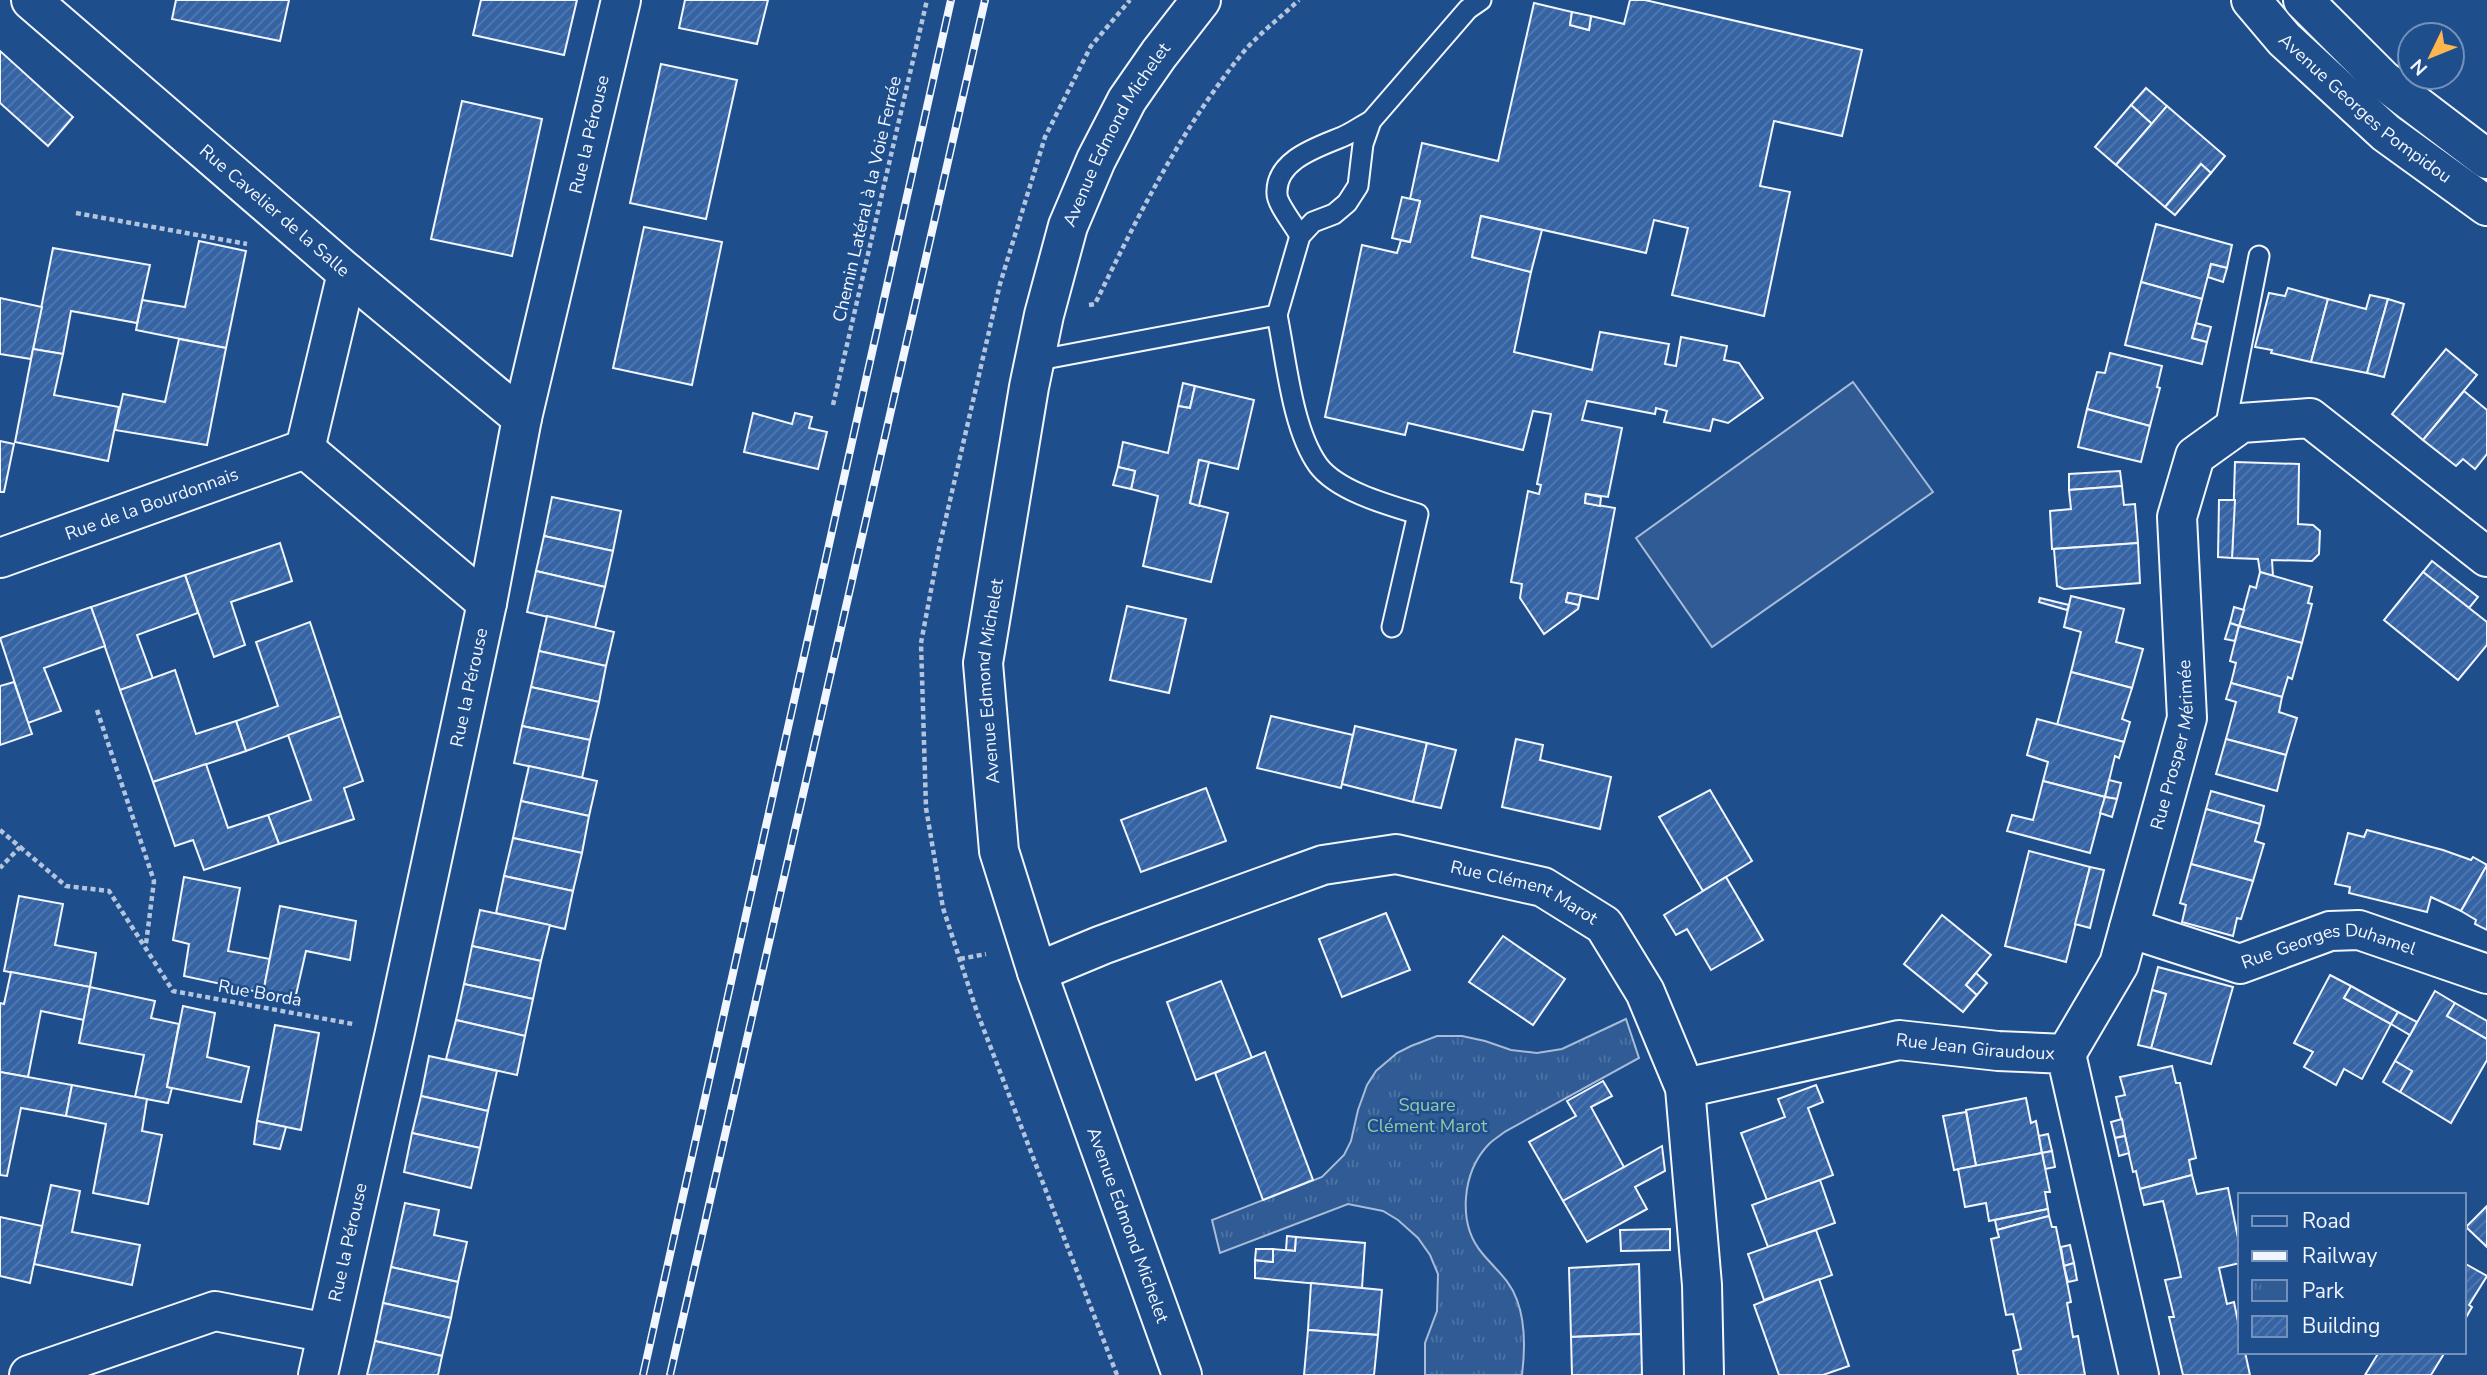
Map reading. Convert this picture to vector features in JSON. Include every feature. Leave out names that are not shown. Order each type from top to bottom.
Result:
[{"type":"street","name":"Rue Cavelier de la Salle","points":[[31,0],[347,273],[522,418]]},
{"type":"street","name":"Rue la Pérouse","points":[[318,1375],[395,1032],[486,603],[522,418],[621,0]]},
{"type":"street","name":"Avenue Edmond Michelet","points":[[1182,1375],[1037,972],[999,851],[983,663],[1034,360],[1068,226],[1096,160],[1126,100],[1201,0]]},
{"type":"street","name":"Avenue Georges Pompidou","points":[[2250,0],[2284,38],[2386,134],[2487,206]]},
{"type":"street","name":"Avenue Georges Pompidou","points":[[2314,4],[2383,80],[2487,159]]},
{"type":"street","points":[[347,273],[305,449],[486,603]]},
{"type":"street","name":"Rue Prosper Mérimée","points":[[2066,1054],[2119,964],[2187,718],[2177,517],[2194,456],[2241,423],[2311,418],[2487,558]]},
{"type":"street","name":"Rue de la Bourdonnais","points":[[0,558],[305,449]]},
{"type":"street","name":"Rue Clément Marot","points":[[1037,972],[1102,945],[1323,865],[1396,854],[1543,887],[1604,925],[1645,992],[1685,1088],[1702,1285],[1704,1375]]},
{"type":"street","name":"Rue Georges Duhamel","points":[[2129,928],[2240,964],[2330,931],[2359,930],[2487,974]]},
{"type":"street","name":"Rue Jean Giraudoux","points":[[1685,1088],[1899,1041],[1998,1051],[2066,1054],[2139,1375]]},
{"type":"street","points":[[29,1375],[215,1311],[327,1333]]},
{"type":"lane","points":[[1300,236],[1276,196],[1278,181],[1288,165],[1311,148],[1345,136],[1371,121],[1468,9],[1481,0]]},
{"type":"lane","points":[[1371,121],[1363,144],[1358,186],[1347,203],[1334,214],[1313,222],[1300,236],[1277,315],[1300,430],[1318,466],[1345,486],[1375,501],[1418,514],[1392,626]]},
{"type":"lane","points":[[2224,435],[2259,256]]},
{"type":"lane","points":[[1034,360],[1277,315]]},
{"type":"path","name":"Chemin Latéral à la Voie Ferrée","points":[[833,405],[927,0]]},
{"type":"path","points":[[1044,316],[1095,304],[1138,217],[1188,128],[1242,54],[1299,0]]},
{"type":"path","points":[[76,213],[274,249],[296,228]]},
{"type":"path","points":[[97,710],[154,881],[145,945]]},
{"type":"path","name":"Rue Borda","points":[[0,830],[66,886],[109,891],[173,991],[395,1032]]},
{"type":"path","points":[[0,868],[20,847]]},
{"type":"green space","points":[[1853,382],[1933,492],[1712,647],[1636,538]]},
{"type":"green space","name":"Square Clément Marot","points":[[1626,1019],[1639,1058],[1495,1139],[1480,1155],[1468,1183],[1466,1213],[1474,1241],[1510,1286],[1520,1309],[1524,1338],[1522,1375],[1425,1375],[1425,1343],[1437,1311],[1438,1274],[1430,1255],[1418,1238],[1383,1211],[1348,1204],[1220,1253],[1212,1220],[1322,1177],[1344,1155],[1351,1141],[1367,1085],[1376,1071],[1397,1053],[1437,1036],[1462,1036],[1511,1050],[1537,1053],[1562,1049]]},
{"type":"building","points":[[176,0],[289,0],[280,41],[172,19]]},
{"type":"building","points":[[481,0],[577,0],[564,55],[473,35]]},
{"type":"building","points":[[685,0],[768,0],[757,44],[679,28]]},
{"type":"building","points":[[1630,0],[1645,0],[1862,50],[1842,136],[1774,121],[1760,186],[1790,192],[1764,316],[1672,295],[1688,228],[1654,220],[1646,253],[1481,216],[1472,257],[1531,272],[1514,352],[1592,370],[1600,332],[1669,344],[1665,364],[1676,366],[1681,337],[1727,346],[1724,360],[1739,363],[1763,398],[1728,423],[1713,419],[1710,431],[1664,422],[1667,411],[1656,408],[1655,414],[1587,401],[1582,420],[1622,428],[1608,497],[1586,494],[1585,503],[1615,508],[1598,599],[1568,593],[1566,602],[1579,605],[1578,609],[1544,634],[1520,598],[1522,584],[1511,582],[1528,491],[1539,494],[1541,485],[1537,484],[1551,414],[1533,411],[1523,450],[1408,423],[1405,435],[1325,417],[1362,245],[1397,253],[1401,240],[1410,242],[1420,201],[1410,199],[1422,143],[1498,161],[1534,3],[1572,12],[1570,25],[1589,30],[1591,16],[1624,24]]},
{"type":"building","points":[[1572,12],[1591,16],[1589,30],[1570,25]]},
{"type":"building","points":[[0,51],[73,117],[48,146],[0,103]]},
{"type":"building","points":[[661,64],[737,80],[706,219],[630,203]]},
{"type":"building","points":[[2146,88],[2167,106],[2152,124],[2131,105]]},
{"type":"building","points":[[462,101],[542,119],[512,256],[431,239]]},
{"type":"building","points":[[2131,105],[2152,124],[2116,165],[2095,147]]},
{"type":"building","points":[[2167,106],[2225,156],[2211,173],[2201,164],[2165,207],[2116,165]]},
{"type":"building","points":[[2201,164],[2211,173],[2175,215],[2165,207]]},
{"type":"building","points":[[1402,197],[1420,201],[1410,242],[1392,238]]},
{"type":"building","points":[[1481,216],[1542,230],[1531,272],[1472,257]]},
{"type":"building","points":[[2156,224],[2232,245],[2227,268],[2211,264],[2202,299],[2141,282]]},
{"type":"building","points":[[644,227],[722,242],[692,385],[613,368]]},
{"type":"building","points":[[199,241],[246,251],[226,348],[136,330],[142,300],[185,307]]},
{"type":"building","points":[[53,248],[150,265],[137,323],[71,311],[63,354],[33,349]]},
{"type":"building","points":[[2211,264],[2227,268],[2223,282],[2208,277]]},
{"type":"building","points":[[2141,282],[2202,299],[2192,338],[2207,342],[2202,364],[2125,345]]},
{"type":"building","points":[[2288,288],[2328,299],[2311,362],[2255,347],[2269,293],[2285,296]]},
{"type":"building","points":[[2370,295],[2388,299],[2367,373],[2311,362],[2328,299],[2366,309]]},
{"type":"building","points":[[0,298],[42,307],[31,359],[0,354]]},
{"type":"building","points":[[2388,299],[2404,304],[2384,377],[2367,373]]},
{"type":"building","points":[[2196,323],[2211,327],[2207,342],[2192,338]]},
{"type":"building","points":[[179,339],[226,348],[207,445],[115,430],[123,394],[165,402]]},
{"type":"building","points":[[33,349],[63,354],[54,395],[119,407],[108,461],[15,442]]},
{"type":"building","points":[[2446,349],[2477,375],[2423,440],[2392,414]]},
{"type":"building","points":[[2110,353],[2162,366],[2157,387],[2160,388],[2150,426],[2087,409],[2097,372],[2105,373]]},
{"type":"building","points":[[1183,383],[1195,386],[1190,408],[1178,406]]},
{"type":"building","points":[[1195,386],[1254,400],[1238,469],[1199,460],[1190,503],[1228,513],[1211,582],[1143,566],[1158,496],[1131,489],[1135,471],[1118,467],[1123,442],[1168,453],[1178,406],[1190,408]]},
{"type":"building","points":[[2464,391],[2487,410],[2487,454],[2475,469],[2463,459],[2456,466],[2423,440]]},
{"type":"building","points":[[2087,409],[2150,426],[2141,462],[2078,447]]},
{"type":"building","points":[[753,413],[792,424],[795,413],[812,417],[809,428],[827,432],[818,469],[744,452]]},
{"type":"building","points":[[0,441],[14,444],[4,492],[0,492]]},
{"type":"building","points":[[1199,460],[1209,462],[1199,506],[1190,503]]},
{"type":"building","points":[[2235,462],[2299,464],[2298,524],[2313,525],[2320,531],[2319,554],[2312,561],[2272,560],[2273,576],[2260,572],[2258,559],[2232,558]]},
{"type":"building","points":[[1118,467],[1135,471],[1131,489],[1113,485]]},
{"type":"building","points":[[2120,471],[2122,486],[2069,490],[2069,474]]},
{"type":"building","points":[[2122,486],[2124,505],[2135,504],[2138,543],[2052,549],[2050,511],[2071,509],[2069,490]]},
{"type":"building","points":[[1586,494],[1601,497],[1600,506],[1585,503]]},
{"type":"building","points":[[552,497],[621,511],[613,551],[544,536]]},
{"type":"building","points":[[2219,500],[2235,500],[2232,558],[2218,557]]},
{"type":"building","points":[[544,536],[613,551],[605,587],[536,571]]},
{"type":"building","points":[[280,543],[292,581],[231,602],[245,645],[214,657],[185,575]]},
{"type":"building","points":[[2138,543],[2140,583],[2064,589],[2057,586],[2054,549]]},
{"type":"building","points":[[2432,561],[2478,597],[2469,608],[2423,572]]},
{"type":"building","points":[[536,571],[605,587],[595,628],[527,612]]},
{"type":"building","points":[[2260,572],[2312,587],[2308,603],[2312,604],[2302,643],[2239,626],[2250,586],[2256,588]]},
{"type":"building","points":[[2423,572],[2487,622],[2487,645],[2458,680],[2384,620]]},
{"type":"building","points":[[185,575],[198,613],[137,635],[153,679],[120,690],[91,607]]},
{"type":"building","points":[[1568,593],[1581,595],[1579,605],[1566,602]]},
{"type":"building","points":[[2071,596],[2124,609],[2116,642],[2143,649],[2132,688],[2071,672],[2081,632],[2064,627]]},
{"type":"building","points":[[2040,598],[2069,605],[2067,610],[2039,602]]},
{"type":"building","points":[[1127,606],[1186,619],[1169,693],[1110,680]]},
{"type":"building","points":[[91,607],[105,646],[44,668],[61,711],[28,723],[0,638]]},
{"type":"building","points":[[2234,607],[2244,610],[2239,626],[2230,623]]},
{"type":"building","points":[[547,616],[614,632],[606,666],[539,651]]},
{"type":"building","points":[[310,622],[341,716],[246,751],[236,721],[278,706],[256,642]]},
{"type":"building","points":[[2230,623],[2239,626],[2235,641],[2225,639]]},
{"type":"building","points":[[2239,626],[2302,643],[2292,679],[2288,677],[2282,697],[2231,683],[2236,663],[2230,661]]},
{"type":"building","points":[[539,651],[606,666],[599,702],[531,687]]},
{"type":"building","points":[[175,670],[196,734],[236,721],[246,751],[153,782],[120,690]]},
{"type":"building","points":[[2071,672],[2132,688],[2122,719],[2130,722],[2124,742],[2057,725]]},
{"type":"building","points":[[14,682],[32,734],[0,745],[0,686]]},
{"type":"building","points":[[2231,683],[2282,697],[2279,712],[2297,718],[2286,755],[2226,739],[2236,702],[2226,699]]},
{"type":"building","points":[[531,687],[599,702],[590,740],[522,726]]},
{"type":"building","points":[[341,716],[363,781],[344,788],[354,819],[279,844],[268,815],[311,800],[288,735]]},
{"type":"building","points":[[1271,716],[1353,735],[1341,788],[1257,768]]},
{"type":"building","points":[[2037,719],[2124,742],[2119,758],[2115,756],[2105,797],[2043,781],[2048,762],[2027,755]]},
{"type":"building","points":[[522,726],[590,740],[582,778],[514,763]]},
{"type":"building","points":[[1355,726],[1427,743],[1413,802],[1342,784]]},
{"type":"building","points":[[1516,739],[1543,745],[1540,760],[1611,777],[1600,829],[1502,807]]},
{"type":"building","points":[[2226,739],[2286,755],[2277,791],[2216,774]]},
{"type":"building","points":[[1427,743],[1456,750],[1441,808],[1413,802]]},
{"type":"building","points":[[206,764],[228,828],[268,815],[279,844],[204,870],[193,840],[175,846],[153,782]]},
{"type":"building","points":[[529,766],[597,781],[589,816],[521,801]]},
{"type":"building","points":[[2109,780],[2121,783],[2117,799],[2105,797]]},
{"type":"building","points":[[2043,781],[2105,797],[2090,853],[2007,831],[2012,815],[2033,820]]},
{"type":"building","points":[[1206,788],[1226,841],[1141,872],[1121,820]]},
{"type":"building","points":[[1710,790],[1752,861],[1703,891],[1659,817]]},
{"type":"building","points":[[2211,791],[2264,806],[2260,824],[2206,809]]},
{"type":"building","points":[[2105,797],[2117,799],[2112,817],[2100,813]]},
{"type":"building","points":[[521,801],[589,816],[582,853],[513,838]]},
{"type":"building","points":[[2206,809],[2260,824],[2255,841],[2264,844],[2253,881],[2191,864]]},
{"type":"building","points":[[2367,830],[2471,860],[2473,857],[2487,865],[2461,911],[2431,897],[2427,912],[2349,893],[2350,887],[2335,884],[2348,833],[2364,837]]},
{"type":"building","points":[[513,838],[582,853],[573,891],[504,876]]},
{"type":"building","points":[[2029,851],[2090,867],[2066,962],[2005,946]]},
{"type":"building","points":[[2191,864],[2253,881],[2241,919],[2237,918],[2233,936],[2182,922],[2186,905],[2180,903]]},
{"type":"building","points":[[2487,865],[2487,930],[2475,924],[2476,920],[2461,911]]},
{"type":"building","points":[[2090,867],[2104,870],[2090,928],[2075,924]]},
{"type":"building","points":[[504,876],[573,891],[565,929],[496,913]]},
{"type":"building","points":[[184,877],[240,888],[228,951],[270,959],[263,993],[184,976],[189,944],[173,940]]},
{"type":"building","points":[[1726,877],[1763,940],[1711,970],[1687,929],[1676,935],[1664,915]]},
{"type":"building","points":[[19,896],[63,904],[55,945],[96,953],[90,987],[4,971]]},
{"type":"building","points":[[280,906],[356,921],[350,960],[306,951],[295,999],[263,993]]},
{"type":"building","points":[[480,910],[550,925],[541,961],[472,946]]},
{"type":"building","points":[[1386,913],[1410,970],[1342,997],[1319,939]]},
{"type":"building","points":[[1942,915],[1991,955],[1966,985],[1977,995],[1963,1012],[1904,964]]},
{"type":"building","points":[[1503,936],[1565,979],[1533,1025],[1469,982]]},
{"type":"building","points":[[472,946],[541,961],[533,999],[464,984]]},
{"type":"building","points":[[2158,967],[2233,987],[2211,1064],[2151,1048],[2166,994],[2152,990]]},
{"type":"building","points":[[11,972],[90,987],[84,1020],[41,1011],[28,1077],[0,1072],[0,1003],[4,1004]]},
{"type":"building","points":[[1976,973],[1987,983],[1977,995],[1966,985]]},
{"type":"building","points":[[2330,975],[2351,986],[2344,998],[2391,1024],[2362,1079],[2344,1069],[2336,1085],[2304,1067],[2313,1052],[2294,1043]]},
{"type":"building","points":[[1221,981],[1252,1058],[1196,1080],[1167,1002]]},
{"type":"building","points":[[464,984],[533,999],[525,1036],[456,1020]]},
{"type":"building","points":[[2351,986],[2398,1012],[2391,1024],[2344,998]]},
{"type":"building","points":[[90,987],[155,1001],[151,1018],[179,1024],[167,1087],[172,1088],[168,1103],[135,1097],[144,1055],[79,1043]]},
{"type":"building","points":[[2152,990],[2166,994],[2151,1048],[2138,1045]]},
{"type":"building","points":[[2435,991],[2455,1003],[2447,1016],[2487,1039],[2487,1060],[2451,1123],[2400,1092],[2412,1071],[2395,1061]]},
{"type":"building","points":[[2455,1003],[2487,1021],[2487,1039],[2447,1016]]},
{"type":"building","points":[[183,1006],[215,1013],[207,1057],[249,1067],[241,1102],[167,1087]]},
{"type":"building","points":[[2398,1012],[2417,1022],[2410,1035],[2391,1024]]},
{"type":"building","points":[[456,1020],[525,1036],[517,1075],[446,1059]]},
{"type":"building","points":[[275,1025],[319,1033],[301,1130],[257,1121]]},
{"type":"building","points":[[1265,1052],[1313,1180],[1263,1200],[1215,1073]]},
{"type":"building","points":[[429,1056],[497,1071],[488,1111],[421,1096]]},
{"type":"building","points":[[2395,1061],[2412,1071],[2400,1092],[2383,1082]]},
{"type":"building","points":[[2172,1066],[2176,1083],[2180,1083],[2196,1158],[2189,1160],[2192,1175],[2140,1189],[2136,1171],[2133,1172],[2116,1097],[2125,1095],[2120,1077]]},
{"type":"building","points":[[0,1072],[72,1085],[66,1116],[21,1108],[7,1176],[0,1175]]},
{"type":"building","points":[[1603,1081],[1612,1096],[1591,1107],[1624,1167],[1563,1201],[1529,1142],[1576,1116],[1567,1101]]},
{"type":"building","points":[[72,1085],[147,1099],[142,1131],[162,1135],[148,1204],[93,1193],[106,1124],[66,1116]]},
{"type":"building","points":[[1816,1085],[1823,1102],[1808,1108],[1833,1175],[1767,1200],[1741,1133],[1785,1117],[1778,1099]]},
{"type":"building","points":[[421,1096],[488,1111],[480,1148],[412,1133]]},
{"type":"building","points":[[2026,1098],[2031,1123],[2036,1121],[2042,1153],[1976,1166],[1966,1110]]},
{"type":"building","points":[[1966,1112],[1976,1166],[1954,1170],[1943,1116]]},
{"type":"building","points":[[2122,1119],[2125,1136],[2115,1138],[2111,1122]]},
{"type":"building","points":[[257,1121],[286,1127],[280,1149],[254,1144]]},
{"type":"building","points":[[412,1133],[480,1148],[471,1188],[404,1172]]},
{"type":"building","points":[[2048,1134],[2052,1151],[2042,1153],[2039,1136]]},
{"type":"building","points":[[2125,1136],[2129,1153],[2119,1156],[2115,1138]]},
{"type":"building","points":[[1662,1146],[1665,1171],[1635,1187],[1647,1209],[1587,1242],[1563,1201]]},
{"type":"building","points":[[2052,1151],[2055,1167],[2045,1169],[2042,1153]]},
{"type":"building","points":[[2042,1153],[2050,1192],[2045,1192],[2048,1209],[1989,1221],[1986,1203],[1965,1207],[1958,1169]]},
{"type":"building","points":[[2192,1175],[2197,1194],[2228,1188],[2238,1238],[2238,1263],[2219,1268],[2227,1304],[2234,1302],[2238,1322],[2238,1354],[2245,1354],[2250,1375],[2183,1375],[2169,1317],[2174,1317],[2165,1280],[2181,1277],[2178,1263],[2163,1201],[2144,1205],[2140,1189]]},
{"type":"building","points":[[1820,1180],[1835,1223],[1768,1247],[1752,1205]]},
{"type":"building","points":[[51,1185],[80,1191],[72,1232],[140,1245],[132,1285],[34,1264]]},
{"type":"building","points":[[405,1203],[439,1210],[434,1235],[467,1242],[458,1282],[391,1267]]},
{"type":"building","points":[[2487,1206],[2487,1247],[2466,1227]]},
{"type":"building","points":[[2048,1209],[2049,1216],[1997,1230],[1995,1220]]},
{"type":"building","points":[[2049,1216],[2052,1227],[2056,1227],[2071,1302],[2067,1303],[2073,1337],[2078,1336],[2085,1375],[2018,1375],[2013,1351],[2021,1349],[2013,1314],[2006,1315],[1991,1239],[1999,1237],[1997,1230]]},
{"type":"building","points":[[0,1217],[42,1226],[30,1283],[0,1276]]},
{"type":"building","points":[[1670,1229],[1670,1250],[1621,1251],[1620,1230]]},
{"type":"building","points":[[1816,1230],[1832,1275],[1764,1300],[1748,1254]]},
{"type":"building","points":[[1287,1236],[1296,1237],[1295,1251],[1286,1250]]},
{"type":"building","points":[[1296,1237],[1365,1243],[1362,1288],[1255,1278],[1255,1260],[1273,1262],[1273,1249],[1295,1251]]},
{"type":"building","points":[[2070,1245],[2074,1263],[2064,1266],[2061,1247]]},
{"type":"building","points":[[1256,1249],[1273,1249],[1273,1262],[1255,1260]]},
{"type":"building","points":[[2074,1263],[2077,1280],[2068,1282],[2064,1266]]},
{"type":"building","points":[[1639,1264],[1641,1334],[1571,1337],[1569,1268]]},
{"type":"building","points":[[2466,1264],[2487,1276],[2469,1305],[2472,1307],[2466,1318]]},
{"type":"building","points":[[391,1267],[458,1282],[451,1318],[383,1303]]},
{"type":"building","points":[[1819,1279],[1849,1366],[1823,1375],[1779,1375],[1754,1305]]},
{"type":"building","points":[[1311,1283],[1382,1290],[1378,1335],[1308,1330]]},
{"type":"building","points":[[383,1303],[451,1318],[442,1356],[375,1341]]},
{"type":"building","points":[[1308,1330],[1378,1335],[1374,1375],[1304,1375]]},
{"type":"building","points":[[1641,1334],[1642,1375],[1572,1375],[1571,1337]]},
{"type":"building","points":[[375,1341],[442,1356],[438,1375],[367,1375]]},
{"type":"building","points":[[2378,1354],[2444,1354],[2431,1375],[2365,1375]]},
{"type":"railway","points":[[643,1375],[951,0]]},
{"type":"railway","points":[[670,1375],[985,0]]}]
